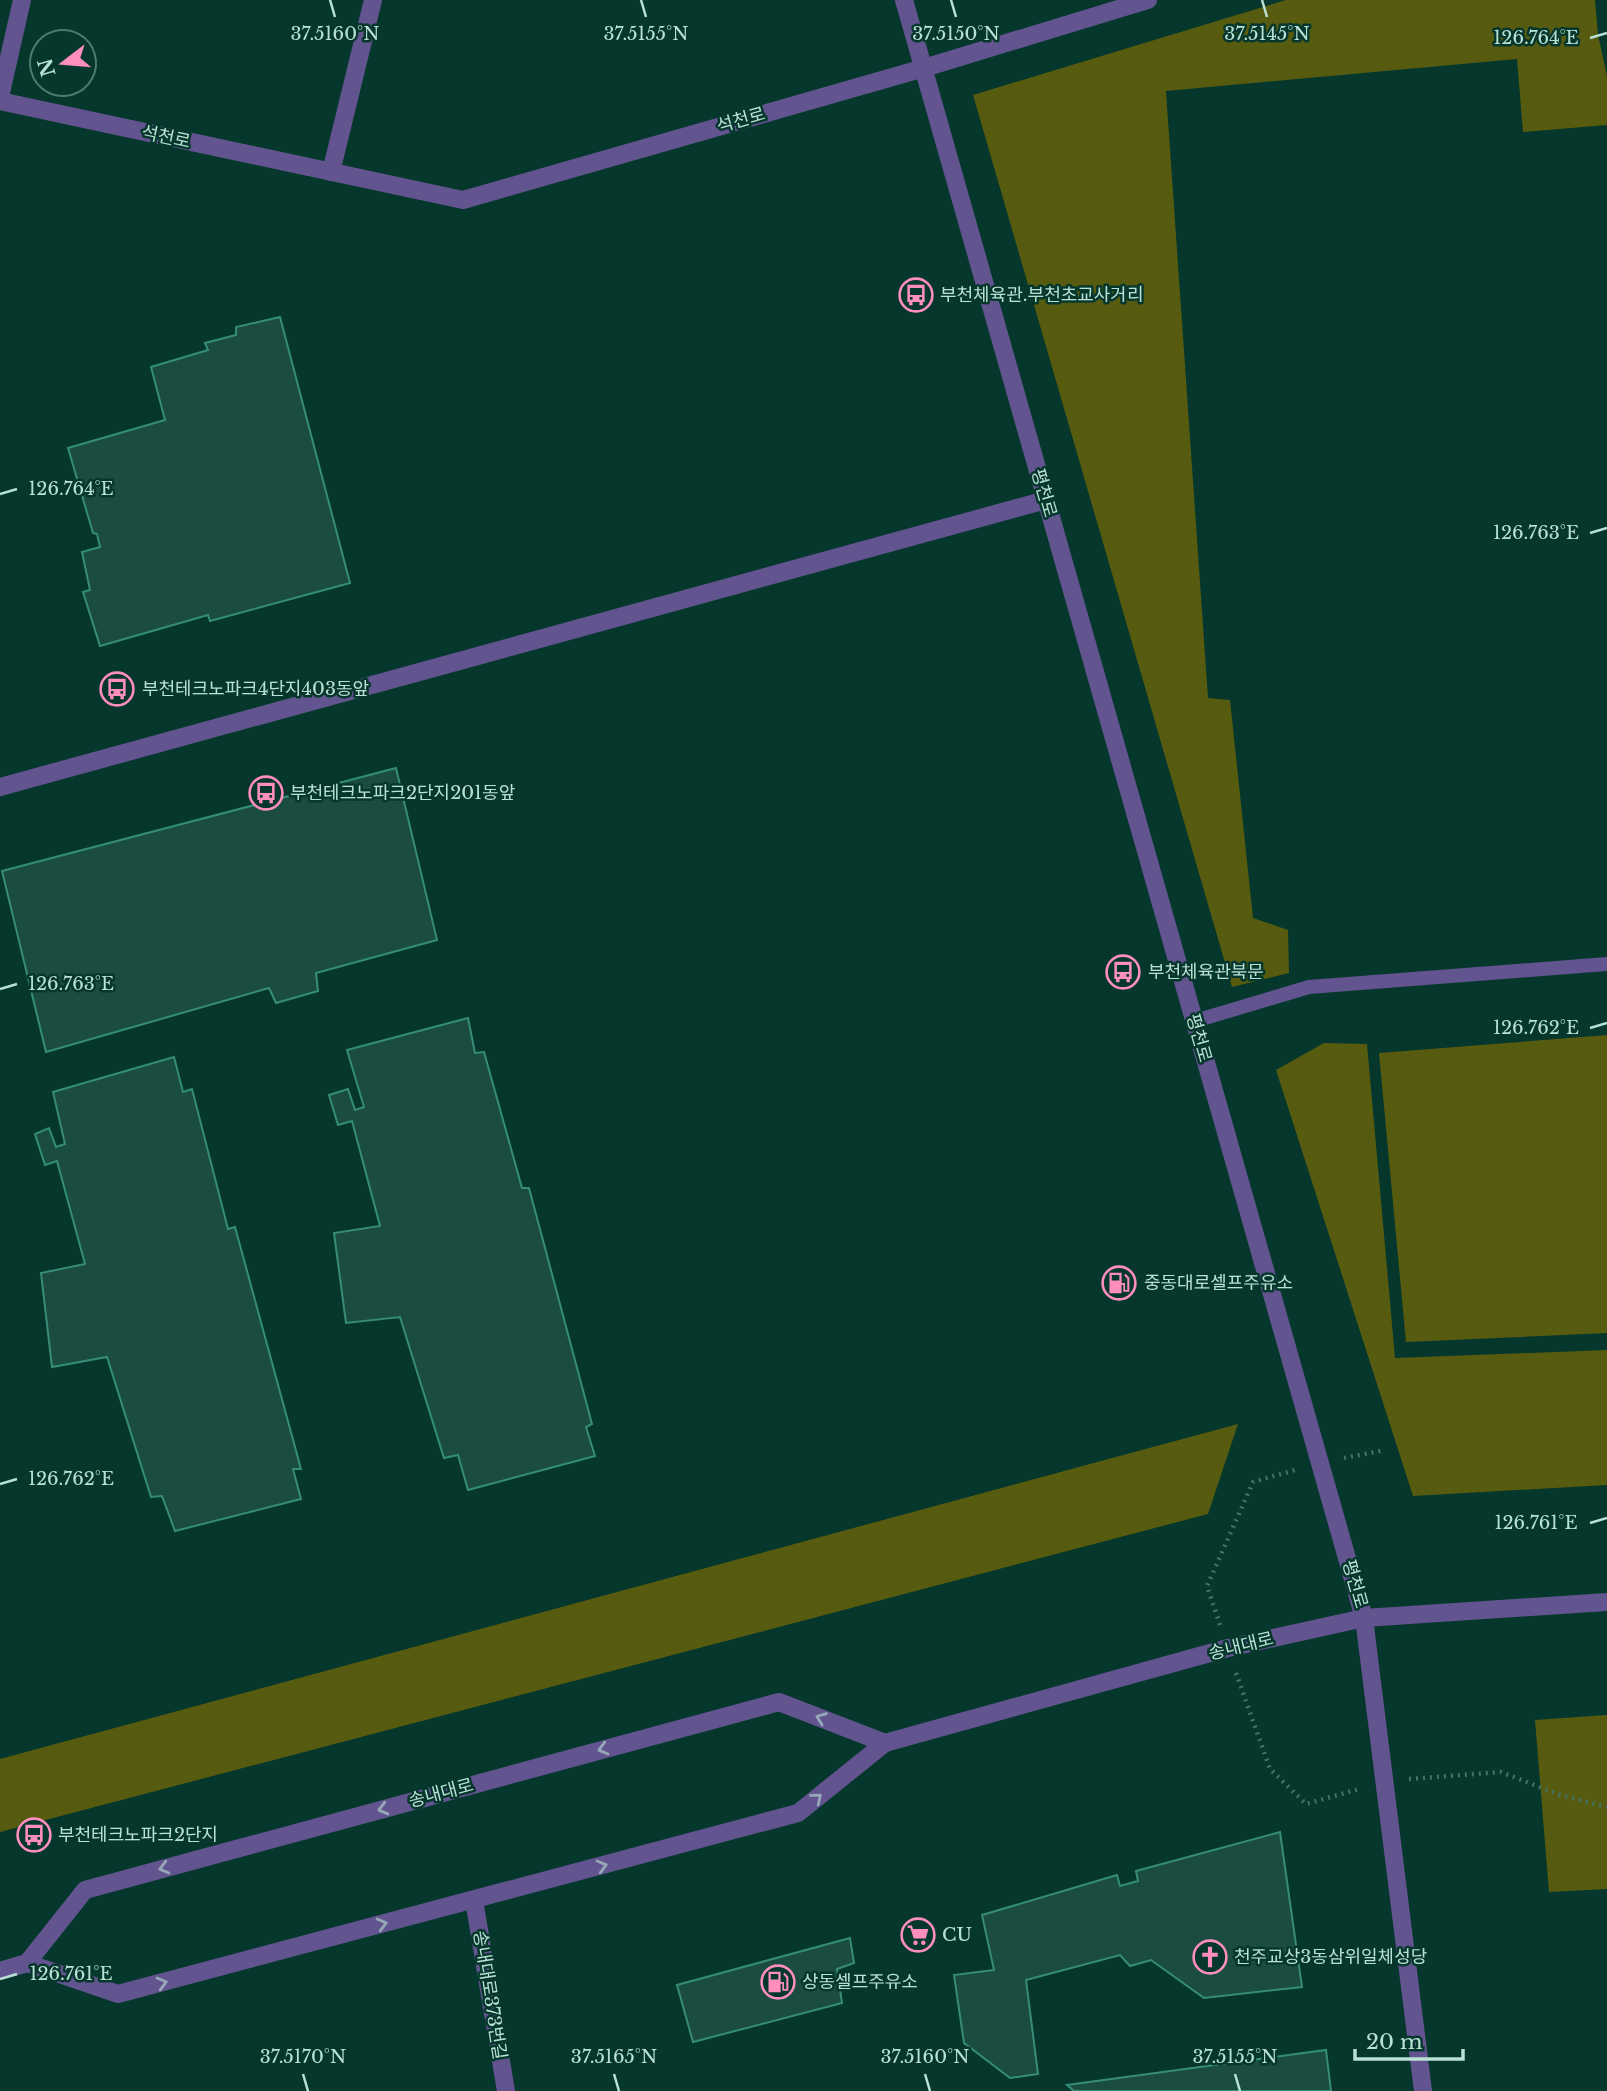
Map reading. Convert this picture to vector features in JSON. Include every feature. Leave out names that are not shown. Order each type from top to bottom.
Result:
[{"type":"street","points":[[0,99],[22,0]]},
{"type":"street","points":[[331,172],[373,0]]},
{"type":"street","name":"평천로","points":[[904,0],[1364,1618],[1423,2091]]},
{"type":"street","name":"석천로","points":[[0,99],[463,200],[923,68],[1148,0]]},
{"type":"street","points":[[0,786],[1046,500]]},
{"type":"street","name":"송내대로","points":[[885,1743],[779,1702],[85,1890],[27,1963],[118,1994],[798,1813],[885,1743],[1228,1648],[1364,1618],[1607,1602]]},
{"type":"street","name":"송내대로373번길","points":[[474,1900],[506,2091]]},
{"type":"street","points":[[0,1970],[27,1963]]},
{"type":"lane","points":[[1195,1021],[1309,987],[1607,964]]},
{"type":"path","points":[[1385,1450],[1320,1463],[1253,1482],[1207,1586],[1270,1769],[1306,1804],[1384,1781],[1501,1772],[1560,1795],[1607,1807]]},
{"type":"green space","points":[[1286,0],[1595,0],[1598,35],[1607,76],[1607,125],[1523,132],[1517,59],[1166,91],[1208,698],[1230,700],[1253,918],[1288,930],[1289,973],[1232,987],[973,95]]},
{"type":"green space","points":[[1607,1035],[1607,1333],[1406,1342],[1379,1053]]},
{"type":"green space","points":[[1324,1043],[1367,1044],[1395,1358],[1607,1350],[1607,1485],[1413,1496],[1276,1070]]},
{"type":"green space","points":[[1238,1424],[1208,1514],[0,1832],[0,1759]]},
{"type":"green space","points":[[1607,1715],[1607,1889],[1549,1892],[1535,1720]]},
{"type":"building","points":[[280,317],[350,583],[210,621],[208,615],[100,646],[83,592],[90,590],[82,552],[100,547],[97,534],[93,533],[68,448],[165,420],[151,367],[208,350],[205,343],[236,335],[236,327]]},
{"type":"building","points":[[396,768],[437,940],[316,973],[318,991],[276,1003],[269,988],[46,1052],[2,871]]},
{"type":"building","points":[[468,1018],[475,1053],[484,1052],[522,1188],[529,1188],[592,1424],[586,1427],[595,1456],[468,1490],[458,1455],[444,1458],[400,1317],[346,1323],[334,1233],[380,1226],[352,1121],[338,1125],[329,1095],[348,1089],[355,1110],[364,1107],[347,1050]]},
{"type":"building","points":[[174,1057],[183,1092],[192,1089],[228,1229],[235,1227],[301,1469],[293,1469],[301,1499],[175,1531],[162,1496],[151,1497],[107,1357],[52,1367],[41,1273],[85,1264],[57,1161],[45,1165],[35,1134],[49,1128],[56,1147],[65,1144],[53,1092]]},
{"type":"building","name":"천주교상3동삼위일체성당","points":[[1280,1832],[1302,1987],[1204,1998],[1151,1960],[1130,1966],[1120,1955],[1026,1980],[1038,2074],[1010,2078],[964,2043],[954,1975],[994,1970],[982,1915],[1117,1875],[1120,1886],[1138,1881],[1136,1871]]},
{"type":"building","points":[[850,1938],[854,1963],[837,1969],[842,2003],[693,2042],[677,1985]]},
{"type":"building","points":[[1326,2050],[1331,2091],[1074,2091],[1067,2085]]},
{"type":"place","name":"부천체육관.부천초교사거리","points":[[916,295]]},
{"type":"place","name":"부천테크노파크4단지403동앞","points":[[117,689]]},
{"type":"place","name":"부천테크노파크2단지201동앞","points":[[266,793]]},
{"type":"place","name":"부천체육관북문","points":[[1123,972]]},
{"type":"place","name":"중동대로셀프주유소","points":[[1119,1283]]},
{"type":"place","name":"부천테크노파크2단지","points":[[34,1835]]},
{"type":"place","name":"CU","points":[[918,1935]]},
{"type":"place","name":"천주교상3동삼위일체성당","points":[[1210,1957]]},
{"type":"place","name":"상동셀프주유소","points":[[778,1982]]}]
